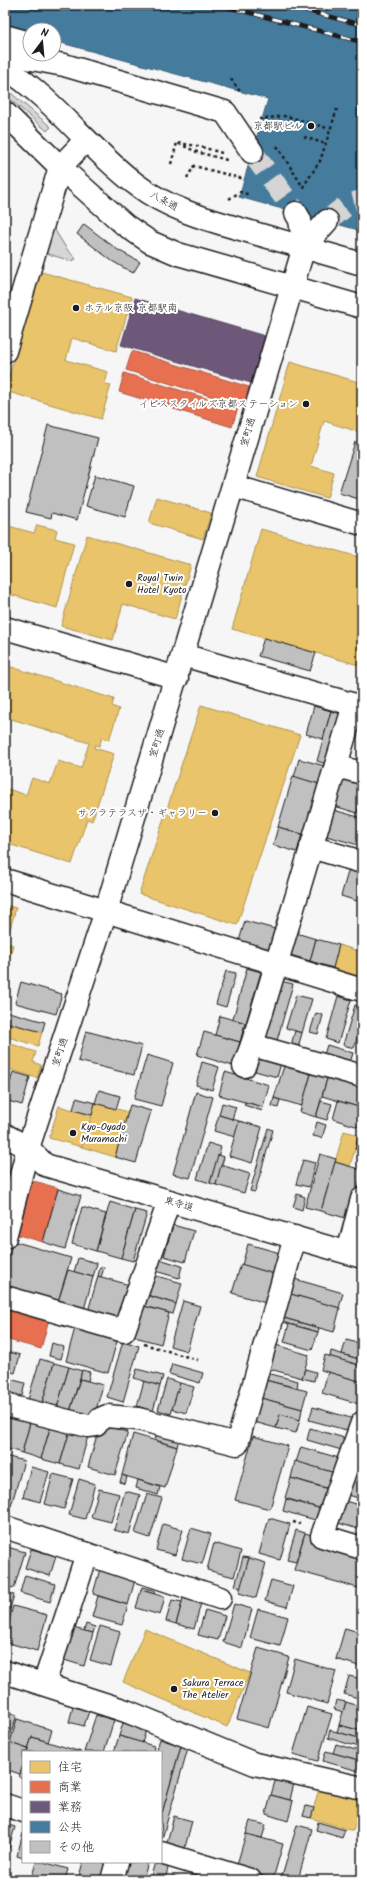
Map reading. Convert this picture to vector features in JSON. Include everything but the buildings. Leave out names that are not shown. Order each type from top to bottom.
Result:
[{"type":"street","points":[[5,36],[22,41]]},
{"type":"street","points":[[62,52],[84,59],[119,82]]},
{"type":"street","points":[[5,54],[64,65],[224,112],[243,157]]},
{"type":"street","name":"八条通","points":[[5,68],[40,94],[86,140],[131,181],[160,201],[196,216],[362,264]]},
{"type":"street","points":[[5,113],[60,167],[125,225],[150,242],[178,254],[362,308]]},
{"type":"street","points":[[5,351],[60,167],[86,140]]},
{"type":"street","points":[[296,213],[300,220],[304,247]]},
{"type":"street","points":[[304,247],[327,221]]},
{"type":"street","name":"室町通","points":[[7,1222],[28,1148],[106,911],[177,678],[304,247]]},
{"type":"street","points":[[233,486],[362,524]]},
{"type":"street","points":[[5,628],[177,678]]},
{"type":"street","points":[[183,655],[358,706],[336,766],[275,963],[252,1045],[244,1066]]},
{"type":"street","points":[[336,766],[362,773]]},
{"type":"street","points":[[311,847],[362,862]]},
{"type":"street","points":[[5,880],[362,990]]},
{"type":"street","points":[[252,1045],[362,1076]]},
{"type":"street","name":"東寺道","points":[[5,1136],[28,1148],[45,1165],[355,1254]]},
{"type":"street","points":[[355,1254],[362,1199]]},
{"type":"street","points":[[5,1297],[124,1331],[169,1201]]},
{"type":"street","points":[[5,1405],[88,1426],[96,1425],[100,1419],[107,1416],[138,1419],[237,1444],[295,1237]]},
{"type":"street","points":[[362,1423],[322,1536],[362,1548]]},
{"type":"street","points":[[5,1526],[220,1598]]},
{"type":"street","points":[[44,1684],[87,1554]]},
{"type":"street","points":[[5,1672],[126,1711],[255,1764],[362,1788]]},
{"type":"street","points":[[5,1805],[22,1811]]},
{"type":"street","points":[[162,1853],[208,1874],[250,1880]]},
{"type":"street","points":[[112,1880],[117,1863]]},
{"type":"path","points":[[303,187],[320,161],[337,109]]},
{"type":"path","points":[[259,119],[286,116],[326,128]]},
{"type":"path","points":[[304,137],[326,144]]},
{"type":"path","points":[[177,143],[197,152],[243,157]]},
{"type":"path","points":[[177,143],[198,146]]},
{"type":"path","points":[[171,164],[177,143]]},
{"type":"path","points":[[187,178],[194,166],[244,179]]},
{"type":"path","points":[[227,200],[240,192],[250,195]]},
{"type":"path","points":[[124,1331],[121,1338],[198,1360]]},
{"type":"shaded area","points":[[5,88],[51,127],[47,131],[5,95]]},
{"type":"shaded area","points":[[53,227],[66,248],[76,259],[71,261],[45,253]]},
{"type":"tunnel","points":[[252,152],[296,213]]},
{"type":"tunnel","points":[[327,221],[347,205],[362,201]]},
{"type":"railway","points":[[220,5],[362,42]]},
{"type":"railway","points":[[285,5],[362,25]]},
{"type":"place","name":"京都駅ビル","points":[[311,126]]},
{"type":"place","name":"ホテル京阪 京都駅南","points":[[76,308]]},
{"type":"place","name":"イビススタイルズ京都ステーション","points":[[306,404]]},
{"type":"place","name":"Royal Twin Hotel Kyoto","points":[[129,584]]},
{"type":"place","name":"サクラテラスザ・ギャラリー","points":[[215,813]]},
{"type":"place","name":"Kyo-Oyado Muramachi","points":[[73,1133]]},
{"type":"place","name":"Sakura Terrace The Atelier","points":[[174,1689]]}]
